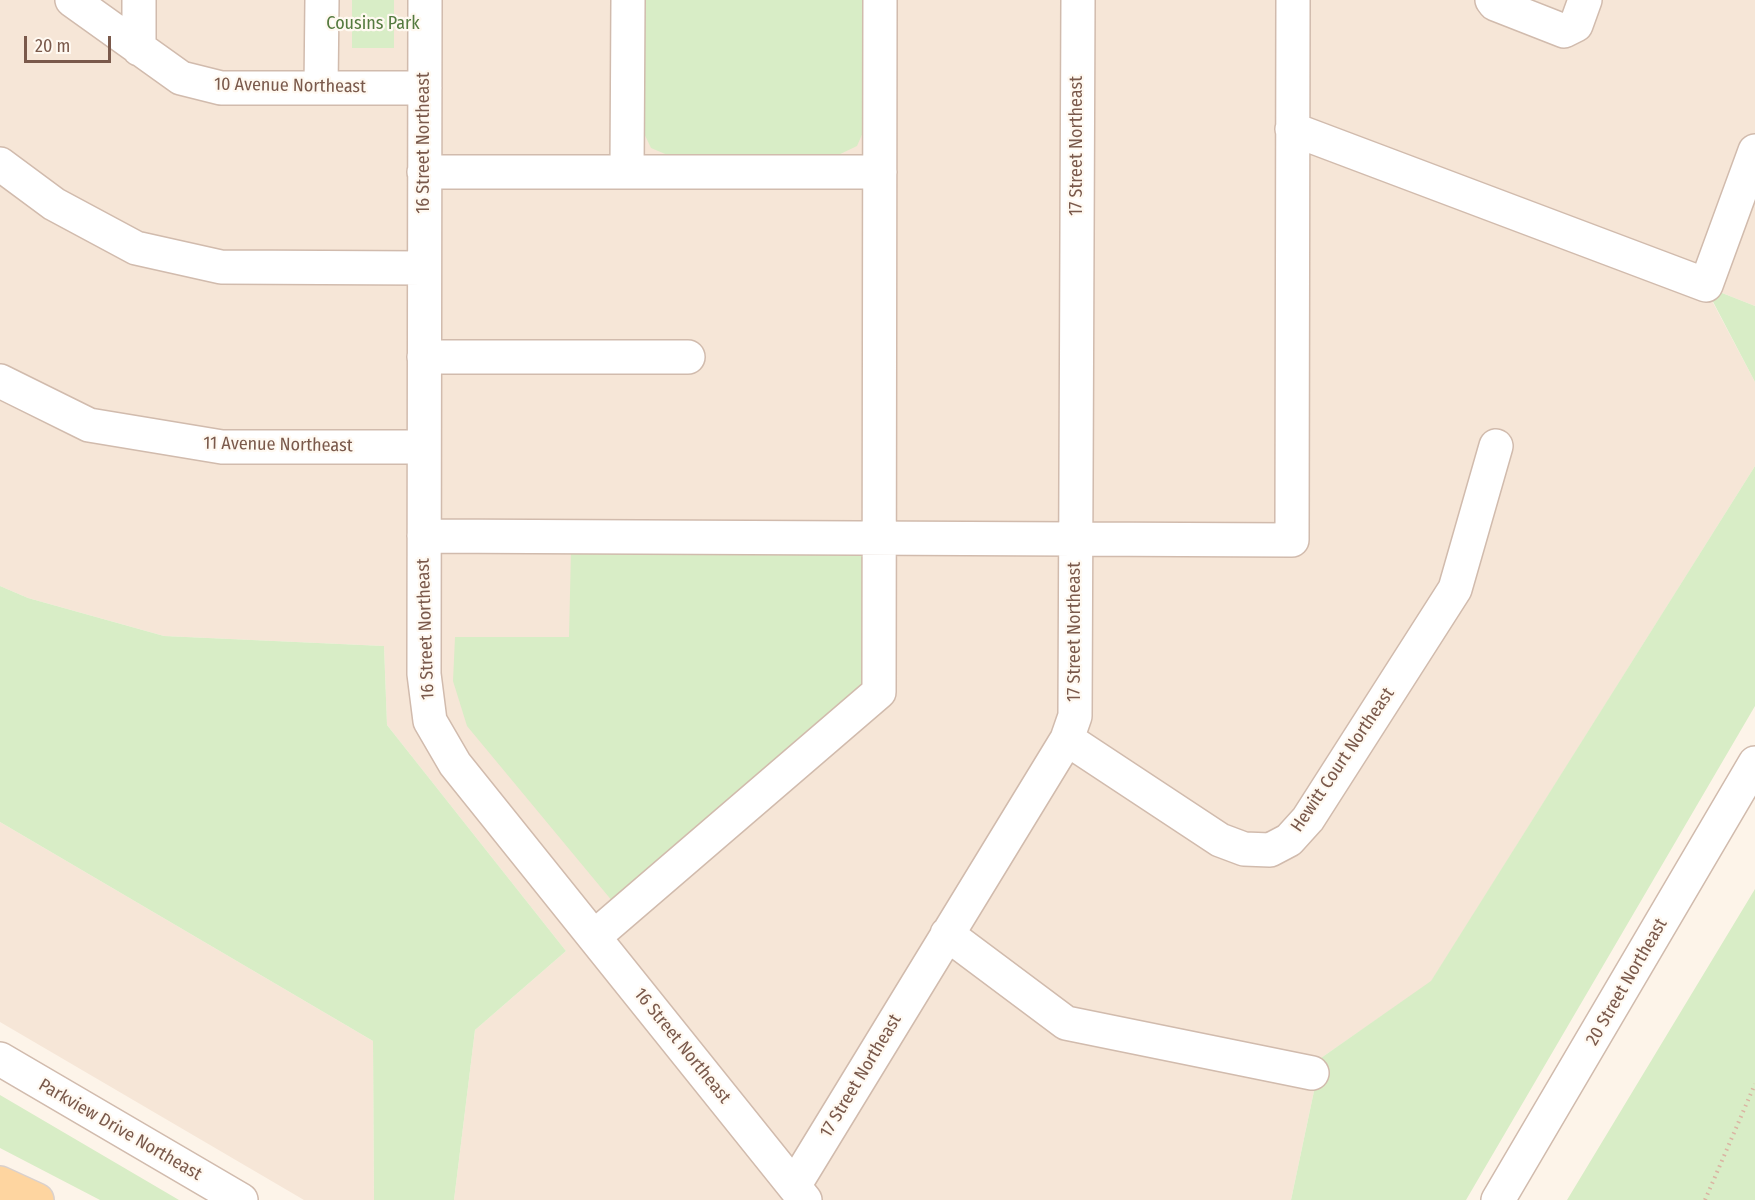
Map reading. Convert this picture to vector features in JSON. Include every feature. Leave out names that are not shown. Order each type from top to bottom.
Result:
[{"type":"main road","points":[[0,1183],[37,1200]]},
{"type":"street","name":"10 Avenue Northeast","points":[[72,0],[181,78],[221,88],[425,88]]},
{"type":"street","points":[[139,0],[139,49]]},
{"type":"street","points":[[321,0],[321,88]]},
{"type":"street","name":"16 Street Northeast","points":[[425,0],[424,674],[430,721],[456,764],[800,1193]]},
{"type":"street","points":[[627,171],[628,0]]},
{"type":"street","points":[[594,937],[879,692],[880,0]]},
{"type":"street","name":"17 Street Northeast","points":[[800,1193],[947,934],[1067,739],[1075,716],[1078,0]]},
{"type":"street","points":[[424,536],[1292,540],[1293,0]]},
{"type":"street","points":[[1492,0],[1495,4],[1564,31],[1576,25],[1585,0]]},
{"type":"street","points":[[1292,129],[1706,285],[1755,152]]},
{"type":"street","points":[[0,165],[54,204],[136,248],[221,267],[424,268]]},
{"type":"street","points":[[424,172],[880,172]]},
{"type":"street","points":[[424,357],[688,357]]},
{"type":"street","name":"11 Avenue Northeast","points":[[0,381],[89,425],[222,447],[424,447]]},
{"type":"street","name":"Hewitt Court Northeast","points":[[1067,739],[1220,840],[1244,849],[1270,850],[1289,840],[1308,819],[1455,589],[1496,447]]},
{"type":"street","name":"20 Street Northeast","points":[[1498,1200],[1755,763]]},
{"type":"street","points":[[947,934],[1065,1023],[1312,1073]]},
{"type":"street","name":"Parkview Drive Northeast","points":[[0,1059],[241,1200]]},
{"type":"path","points":[[1705,1200],[1755,1084]]},
{"type":"shaded area","points":[[0,0],[1755,0],[1755,306],[1717,291],[1710,297],[1755,382],[1755,466],[1431,982],[1321,1058],[1291,1200],[454,1200],[475,1030],[566,951],[387,725],[384,646],[164,636],[28,598],[0,586]]},
{"type":"shaded area","points":[[0,822],[373,1041],[374,1200],[304,1200],[0,1022]]},
{"type":"green space","name":"Cousins Park","points":[[352,0],[394,0],[394,48],[352,48]]},
{"type":"green space","points":[[640,0],[869,0],[868,121],[857,146],[834,157],[677,159],[651,148],[641,127]]},
{"type":"green space","points":[[1717,291],[1755,306],[1755,382],[1710,296]]},
{"type":"green space","points":[[1755,466],[1755,706],[1466,1200],[1291,1200],[1321,1058],[1431,981]]},
{"type":"green space","points":[[851,546],[871,564],[870,691],[613,902],[467,726],[453,681],[455,637],[569,637],[571,549]]},
{"type":"green space","points":[[0,586],[28,598],[164,636],[384,646],[387,725],[566,951],[475,1030],[454,1200],[374,1200],[373,1041],[0,822]]},
{"type":"green space","points":[[1755,889],[1755,1200],[1567,1200]]},
{"type":"green space","points":[[0,1095],[179,1200],[100,1200],[0,1148]]}]
